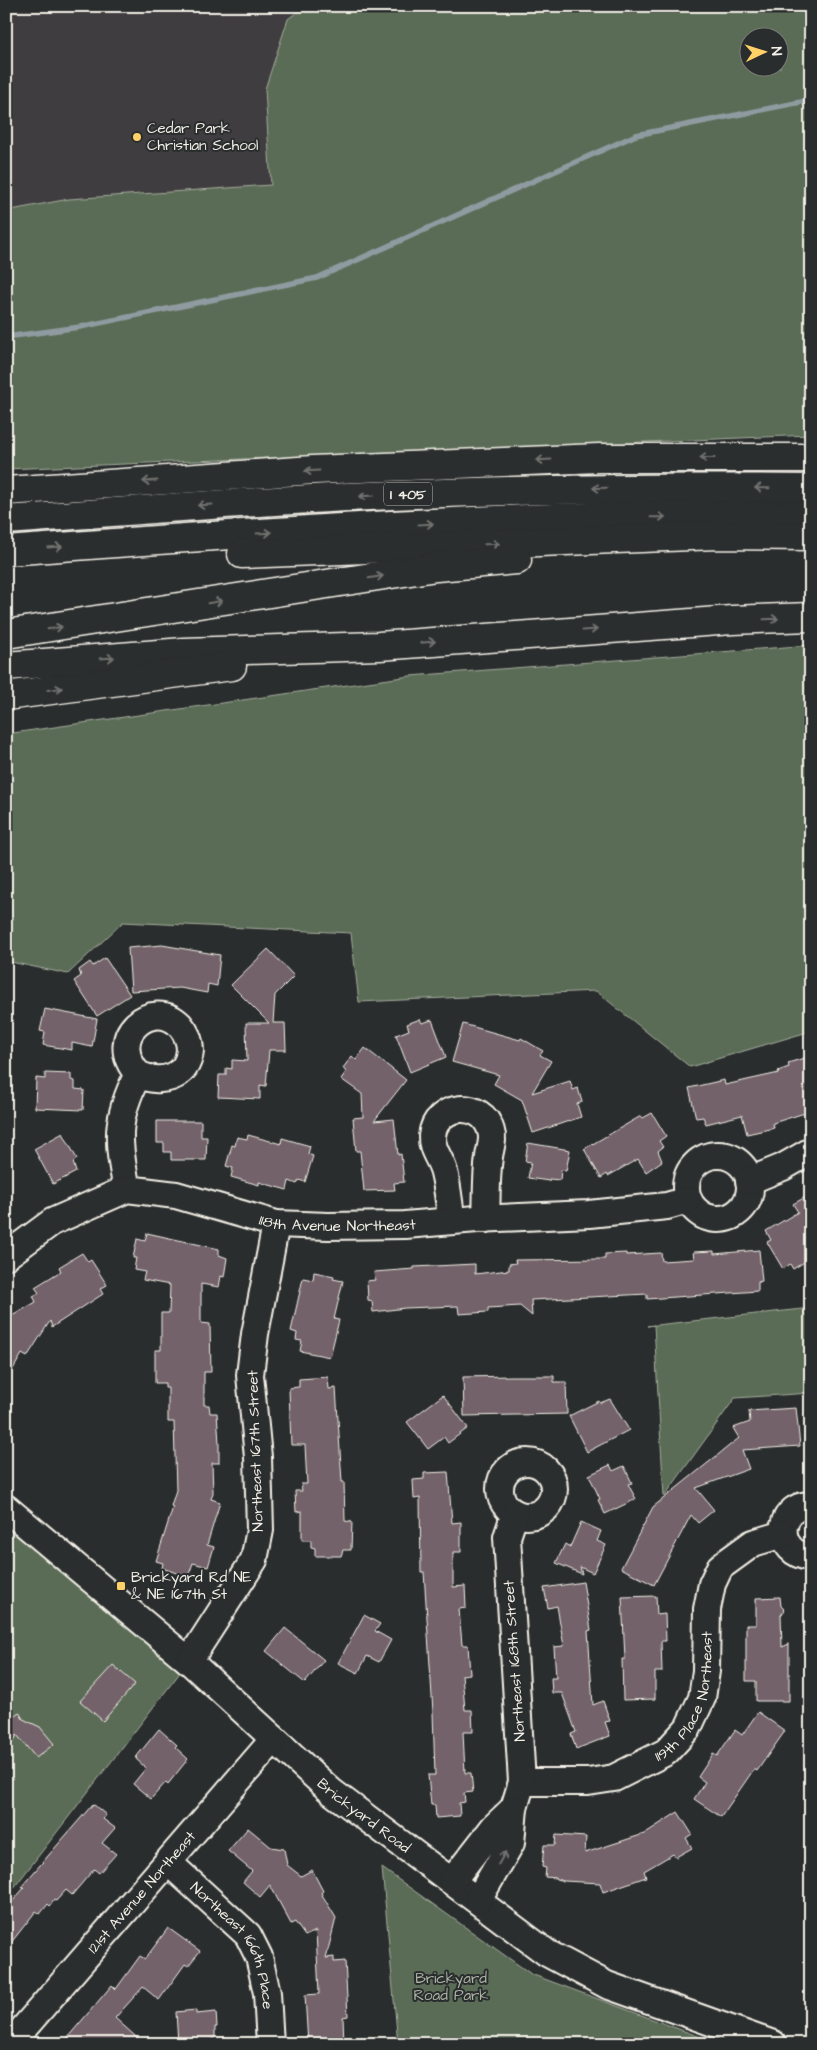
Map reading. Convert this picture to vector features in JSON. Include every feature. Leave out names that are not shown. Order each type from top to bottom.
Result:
[{"type":"highway","name":"I 405","points":[[6,491],[313,470],[599,458],[811,458]]},
{"type":"highway","name":"I 405","points":[[6,520],[196,506],[412,494],[636,488],[811,489]]},
{"type":"highway","name":"I 405","points":[[6,551],[421,524],[616,518],[811,516]]},
{"type":"highway","points":[[6,634],[436,567],[556,556],[670,553],[717,535]]},
{"type":"highway","points":[[6,568],[275,552],[717,535],[811,536]]},
{"type":"highway","points":[[6,666],[184,652],[380,646],[704,622],[811,617]]},
{"type":"highway","points":[[6,696],[380,646]]},
{"type":"street","points":[[6,1256],[52,1222],[127,1189],[120,1156],[119,1127],[130,1091],[138,1074]]},
{"type":"street","points":[[452,1221],[444,1171],[435,1152],[432,1134],[439,1118],[446,1113],[463,1108],[478,1113],[489,1124],[492,1132],[493,1140],[489,1156],[486,1219]]},
{"type":"street","points":[[749,1180],[783,1167],[811,1151]]},
{"type":"street","points":[[709,1156],[727,1156],[735,1160],[742,1166],[749,1180],[750,1192],[747,1200],[742,1208],[726,1218],[708,1218],[700,1214],[688,1200],[685,1191],[688,1173],[693,1165],[709,1156]]},
{"type":"street","name":"118th Avenue Northeast","points":[[127,1189],[176,1196],[276,1224],[328,1226],[405,1226],[452,1221],[588,1214],[667,1206],[688,1200]]},
{"type":"street","name":"Northeast 167th Street","points":[[189,1661],[254,1560],[260,1530],[258,1458],[250,1375],[255,1334],[276,1224]]},
{"type":"street","points":[[811,1505],[799,1507],[792,1511],[787,1518],[783,1534],[790,1549],[796,1554],[811,1557]]},
{"type":"street","name":"Brickyard Road","points":[[6,1508],[189,1661],[332,1792],[547,1952],[608,1985],[773,2044]]},
{"type":"street","name":"Northeast 168th Street","points":[[478,1900],[511,1843],[514,1808],[522,1782],[506,1537],[515,1513]]},
{"type":"street","name":"119th Place Northeast","points":[[522,1782],[588,1782],[614,1778],[666,1752],[688,1728],[702,1698],[706,1671],[707,1608],[712,1584],[720,1567],[753,1543],[783,1534]]},
{"type":"street","name":"121st Avenue Northeast","points":[[10,2044],[274,1740]]},
{"type":"street","name":"Northeast 168th Street","points":[[452,1881],[494,1827],[514,1808]]},
{"type":"street","name":"Northeast 166th Place","points":[[168,1862],[248,1935],[259,1957],[267,1993],[270,2044]]},
{"type":"shaded area","name":"Cedar Park Christian School","points":[[6,6],[305,6],[288,20],[265,89],[271,185],[69,199],[6,211]]},
{"type":"green space","points":[[305,6],[811,6],[811,435],[6,469],[6,211],[69,199],[271,185],[265,89],[288,19]]},
{"type":"green space","points":[[811,645],[811,1031],[690,1067],[596,991],[359,1002],[351,933],[123,922],[68,974],[6,961],[6,734],[410,676]]},
{"type":"green space","points":[[811,1308],[811,1393],[735,1398],[664,1497],[654,1325]]},
{"type":"green space","points":[[6,1506],[189,1661],[6,1898]]},
{"type":"green space","name":"Brickyard Road Park","points":[[382,1868],[531,1974],[719,2044],[398,2044]]},
{"type":"building","points":[[162,945],[220,955],[217,986],[208,984],[207,993],[180,988],[131,991],[128,948]]},
{"type":"building","points":[[268,949],[294,976],[275,995],[273,1023],[285,1023],[286,1050],[269,1050],[266,1086],[260,1085],[260,1099],[218,1097],[219,1075],[226,1075],[226,1068],[232,1069],[232,1060],[247,1061],[246,1023],[269,1023],[231,985]]},
{"type":"building","points":[[105,958],[130,995],[97,1016],[74,981],[81,976],[79,970],[90,962],[93,966]]},
{"type":"building","points":[[45,1009],[97,1019],[92,1047],[72,1043],[72,1050],[43,1045],[45,1032],[40,1031]]},
{"type":"building","points":[[420,1019],[422,1023],[432,1020],[446,1057],[410,1072],[396,1035],[409,1030],[407,1024]]},
{"type":"building","points":[[463,1024],[520,1040],[521,1038],[543,1051],[540,1055],[551,1061],[532,1093],[570,1081],[573,1090],[578,1088],[582,1102],[577,1104],[581,1117],[533,1133],[522,1100],[494,1084],[499,1075],[452,1062]]},
{"type":"building","points":[[365,1048],[406,1080],[374,1121],[394,1119],[398,1155],[401,1154],[404,1182],[394,1183],[395,1190],[364,1191],[360,1151],[356,1151],[353,1118],[363,1117],[362,1094],[341,1079],[346,1072],[343,1068],[352,1056],[356,1060]]},
{"type":"building","points":[[811,1056],[811,1111],[773,1123],[774,1128],[747,1134],[742,1115],[706,1124],[703,1117],[696,1118],[689,1088],[724,1080],[725,1085],[779,1073],[778,1071],[789,1067],[788,1063]]},
{"type":"building","points":[[45,1073],[71,1074],[71,1080],[75,1081],[75,1089],[84,1090],[83,1110],[35,1108],[36,1078],[45,1079]]},
{"type":"building","points":[[652,1113],[666,1136],[659,1141],[663,1147],[658,1151],[662,1161],[646,1172],[638,1159],[601,1178],[584,1149],[641,1116],[643,1118]]},
{"type":"building","points":[[157,1121],[201,1121],[201,1137],[207,1137],[206,1160],[171,1160],[171,1152],[164,1152],[164,1143],[157,1143]]},
{"type":"building","points":[[63,1133],[77,1159],[73,1162],[76,1172],[53,1184],[34,1149]]},
{"type":"building","points":[[248,1135],[281,1144],[282,1138],[310,1146],[308,1154],[313,1156],[305,1182],[299,1180],[297,1184],[289,1181],[287,1190],[231,1177],[233,1168],[226,1166],[232,1145],[235,1146],[237,1137],[247,1139]]},
{"type":"building","points":[[528,1143],[570,1150],[566,1171],[561,1170],[560,1180],[549,1179],[549,1181],[528,1178],[531,1162],[525,1161]]},
{"type":"building","points":[[811,1194],[811,1258],[793,1269],[790,1264],[783,1269],[767,1242],[771,1240],[766,1231],[798,1212],[793,1204]]},
{"type":"building","points":[[147,1233],[219,1249],[219,1255],[227,1258],[224,1277],[221,1276],[219,1287],[201,1284],[201,1323],[210,1324],[211,1372],[204,1372],[204,1405],[209,1405],[210,1413],[217,1413],[219,1443],[219,1463],[212,1463],[213,1493],[211,1499],[220,1502],[207,1545],[214,1547],[208,1567],[193,1563],[188,1577],[162,1568],[163,1563],[156,1561],[173,1507],[171,1506],[176,1490],[174,1422],[168,1422],[168,1388],[165,1388],[165,1383],[155,1383],[155,1350],[161,1350],[161,1313],[169,1313],[170,1285],[143,1280],[145,1272],[134,1270],[136,1258],[133,1258],[137,1239],[145,1241]]},
{"type":"building","points":[[759,1250],[762,1281],[758,1282],[758,1291],[647,1299],[647,1294],[531,1300],[532,1316],[520,1306],[488,1308],[488,1312],[459,1314],[458,1306],[405,1308],[373,1312],[372,1301],[368,1300],[367,1281],[375,1280],[374,1272],[414,1269],[414,1267],[475,1264],[475,1274],[509,1270],[509,1264],[516,1263],[515,1260],[605,1259],[605,1254],[661,1253],[662,1261],[694,1259],[693,1252],[714,1251],[714,1254]]},
{"type":"building","points":[[82,1253],[88,1262],[91,1260],[107,1285],[100,1289],[103,1294],[52,1327],[50,1321],[27,1357],[22,1354],[6,1381],[6,1323],[10,1317],[36,1302],[33,1296],[39,1293],[35,1287],[61,1271],[59,1267]]},
{"type":"building","points":[[314,1272],[334,1276],[333,1279],[343,1281],[334,1319],[339,1320],[330,1357],[300,1351],[302,1341],[296,1340],[297,1333],[291,1331],[303,1278],[313,1280]]},
{"type":"building","points":[[554,1376],[554,1382],[566,1382],[567,1414],[464,1416],[463,1377]]},
{"type":"building","points":[[328,1377],[329,1389],[336,1388],[342,1482],[344,1482],[345,1521],[352,1522],[351,1550],[343,1550],[341,1556],[315,1556],[315,1548],[311,1547],[311,1540],[302,1540],[302,1511],[296,1512],[295,1491],[302,1491],[301,1484],[307,1484],[305,1445],[291,1445],[289,1388],[299,1387],[299,1379]]},
{"type":"building","points":[[443,1395],[468,1428],[448,1443],[444,1437],[428,1449],[407,1422]]},
{"type":"building","points":[[610,1399],[629,1430],[587,1452],[569,1416],[599,1401],[600,1403]]},
{"type":"building","points":[[796,1408],[800,1446],[742,1450],[749,1469],[696,1488],[714,1510],[698,1523],[691,1515],[654,1585],[621,1568],[653,1507],[739,1438],[733,1428],[750,1422],[749,1411]]},
{"type":"building","points":[[610,1465],[613,1471],[624,1466],[632,1483],[628,1484],[636,1499],[605,1514],[589,1475]]},
{"type":"building","points":[[448,1472],[452,1523],[461,1522],[461,1552],[453,1552],[453,1587],[465,1586],[466,1608],[459,1609],[462,1645],[468,1645],[470,1674],[462,1675],[465,1710],[472,1710],[473,1732],[463,1732],[465,1773],[471,1773],[473,1792],[464,1793],[465,1802],[459,1803],[460,1816],[436,1818],[435,1805],[431,1805],[428,1775],[435,1775],[424,1572],[421,1572],[420,1498],[414,1499],[413,1480],[424,1479],[424,1473]]},
{"type":"building","points":[[581,1522],[601,1531],[597,1541],[606,1545],[593,1573],[580,1567],[582,1574],[556,1563],[565,1544],[570,1547]]},
{"type":"building","points":[[583,1582],[591,1630],[588,1631],[593,1705],[603,1701],[610,1721],[605,1722],[610,1736],[576,1749],[571,1734],[576,1732],[562,1693],[552,1693],[551,1678],[556,1678],[554,1647],[564,1646],[557,1606],[548,1608],[544,1588]]},
{"type":"building","points":[[656,1596],[657,1615],[665,1614],[666,1641],[661,1641],[662,1672],[655,1672],[655,1699],[623,1700],[622,1659],[625,1659],[622,1597]]},
{"type":"building","points":[[780,1597],[781,1606],[785,1610],[781,1615],[782,1647],[789,1644],[789,1701],[756,1701],[756,1681],[746,1681],[746,1625],[756,1625],[756,1598]]},
{"type":"building","points":[[364,1615],[380,1624],[375,1631],[391,1640],[379,1662],[367,1656],[358,1673],[338,1663]]},
{"type":"building","points":[[285,1628],[324,1660],[305,1683],[266,1651]]},
{"type":"building","points":[[113,1665],[135,1684],[103,1721],[80,1701]]},
{"type":"building","points":[[6,1712],[14,1716],[19,1712],[23,1719],[40,1727],[54,1744],[36,1758],[17,1735],[6,1756]]},
{"type":"building","points":[[758,1712],[785,1731],[757,1771],[754,1769],[721,1817],[694,1799],[705,1782],[698,1777],[713,1754],[717,1756],[735,1730],[742,1735]]},
{"type":"building","points":[[159,1729],[177,1745],[175,1747],[188,1759],[168,1784],[166,1782],[151,1799],[133,1784],[146,1768],[136,1759],[137,1756]]},
{"type":"building","points":[[93,1804],[106,1815],[103,1819],[115,1828],[102,1843],[116,1854],[99,1873],[94,1869],[72,1895],[66,1890],[50,1906],[48,1904],[40,1914],[36,1911],[6,1949],[6,1909],[24,1888],[22,1886]]},
{"type":"building","points":[[678,1812],[692,1834],[686,1838],[692,1848],[676,1857],[673,1854],[644,1871],[646,1877],[603,1892],[600,1883],[564,1881],[545,1877],[546,1868],[542,1867],[544,1845],[555,1845],[556,1835],[586,1837],[585,1853],[644,1834]]},
{"type":"building","points":[[248,1828],[271,1847],[284,1849],[287,1865],[301,1876],[312,1870],[323,1891],[321,1893],[336,1918],[326,1958],[334,1957],[334,1962],[345,1961],[348,2016],[343,2017],[344,2044],[308,2044],[305,1995],[319,1994],[316,1931],[305,1936],[295,1922],[291,1924],[270,1885],[260,1897],[243,1882],[252,1871],[228,1851]]},
{"type":"building","points":[[168,1928],[200,1951],[188,1966],[185,1964],[159,2000],[143,1987],[115,2018],[144,2044],[62,2044],[112,1985],[116,1989],[140,1956],[145,1959]]},
{"type":"building","points":[[196,2010],[196,2014],[216,2012],[217,2027],[215,2027],[214,2039],[212,2039],[213,2044],[178,2043],[176,2012]]},
{"type":"waterway","points":[[6,337],[80,327],[317,278],[636,135],[811,100]]},
{"type":"place","name":"Cedar Park Christian School","points":[[137,137]]},
{"type":"place","name":"Brickyard Rd NE & NE 167th St","points":[[121,1586]]}]
